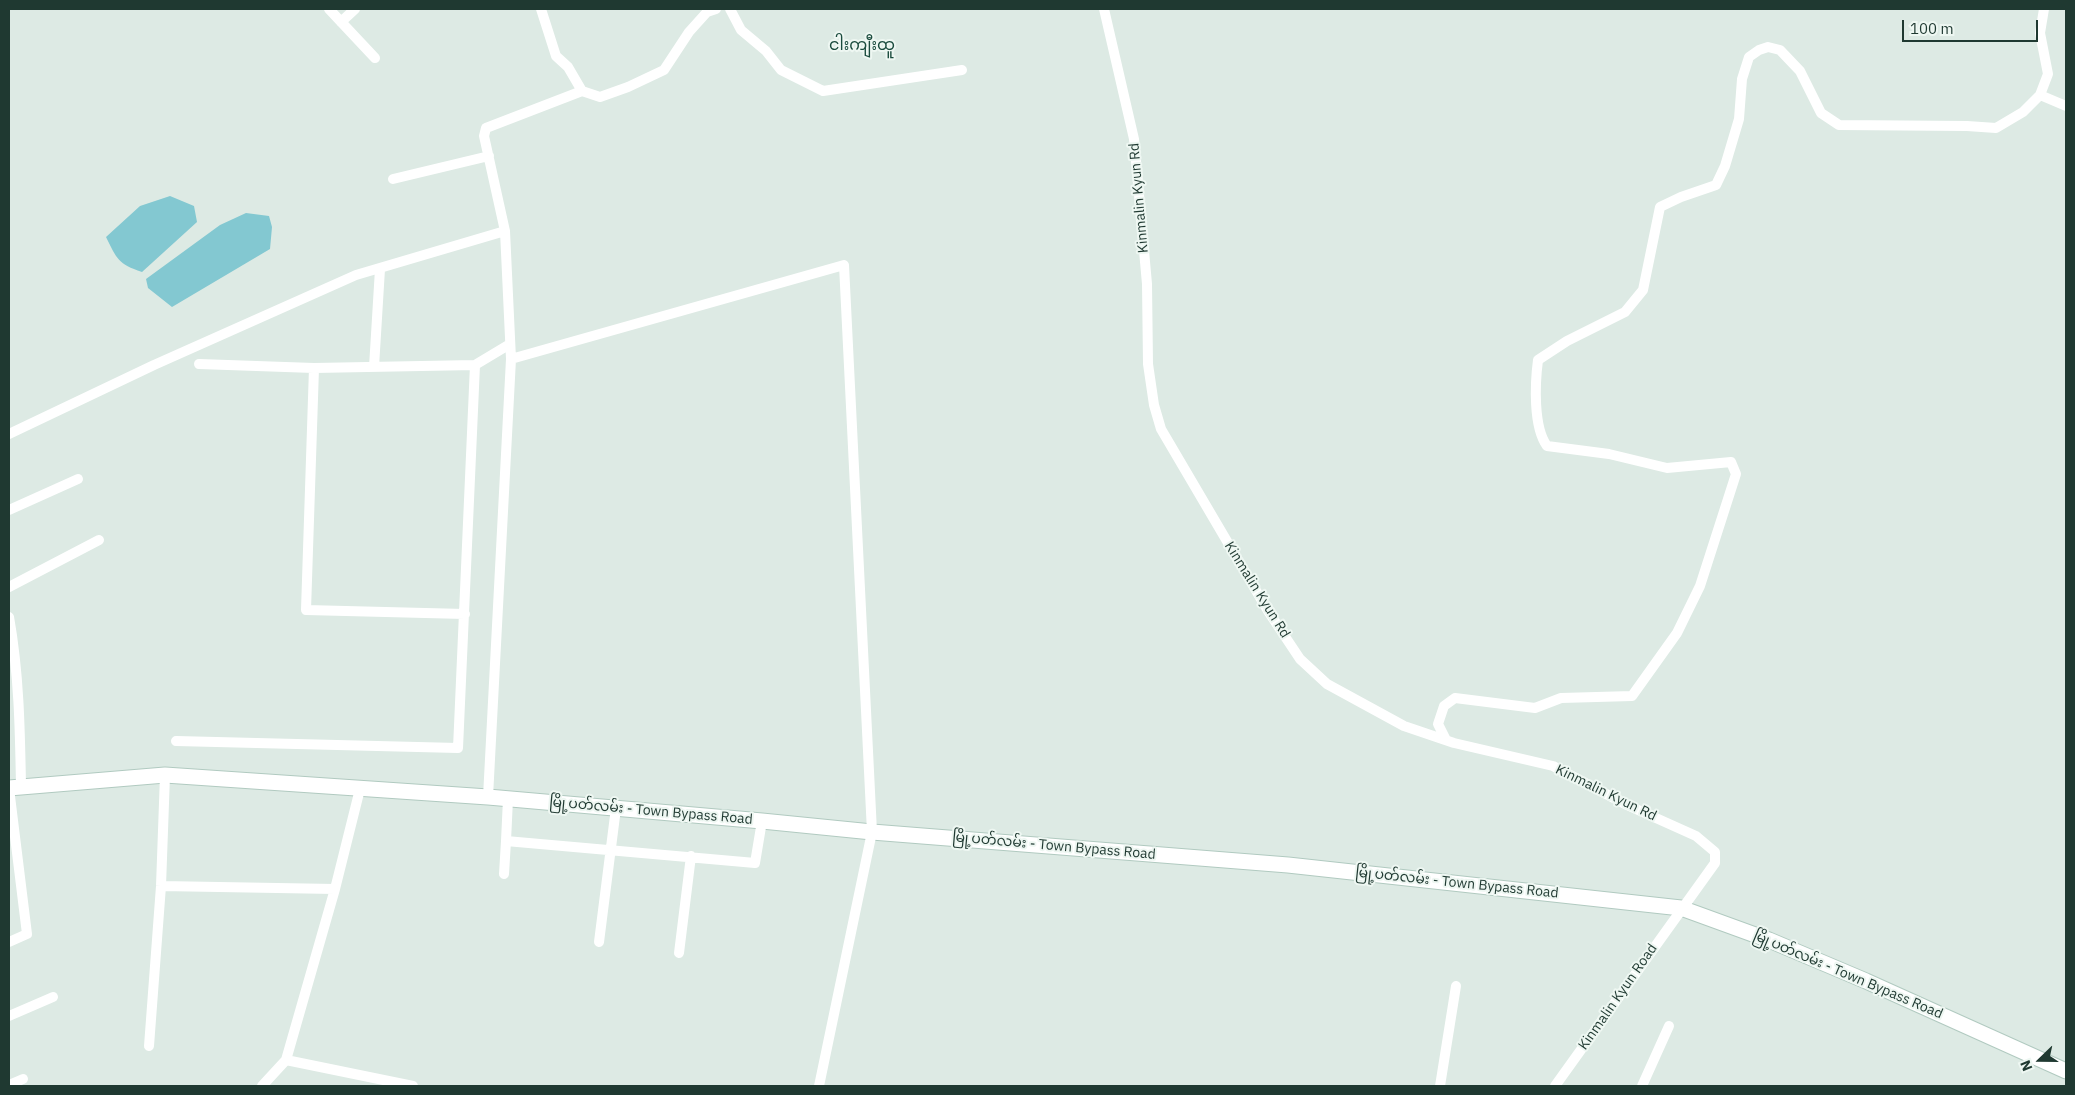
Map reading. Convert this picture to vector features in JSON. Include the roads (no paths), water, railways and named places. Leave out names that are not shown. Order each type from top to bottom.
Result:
[{"type":"main road","name":"မြို့ပတ်လမ်း - Town Bypass Road","points":[[15,787],[166,775],[488,797],[872,832],[1288,865],[1681,908],[1778,944],[2066,1071]]},
{"type":"street","points":[[329,9],[375,58]]},
{"type":"street","points":[[342,22],[355,9]]},
{"type":"street","points":[[541,9],[556,56],[568,67],[582,91]]},
{"type":"street","points":[[488,797],[511,359],[505,231],[484,136],[486,128],[582,91],[600,97],[628,87],[664,70],[689,32],[706,12],[716,9]]},
{"type":"street","points":[[730,9],[741,30],[766,52],[781,70],[823,91],[962,70]]},
{"type":"street","name":"Kinmalin Kyun Rd","points":[[1104,9],[1134,139],[1147,284],[1148,364],[1154,405],[1161,429],[1263,603],[1300,659],[1328,684],[1404,726],[1446,740],[1553,766],[1627,805],[1696,836],[1715,852],[1715,863],[1681,908]]},
{"type":"street","points":[[1446,740],[1438,724],[1444,706],[1455,698],[1535,708],[1561,698],[1632,696],[1677,633],[1700,586],[1736,474],[1731,462],[1667,468],[1609,454],[1547,446],[1542,439],[1534,389],[1538,360],[1567,341],[1625,312],[1642,290],[1660,207],[1681,197],[1716,186],[1725,166],[1739,119],[1742,79],[1750,58],[1759,50],[1768,47],[1780,50],[1800,71],[1821,113],[1839,125],[1996,128],[2023,112],[2040,95],[2048,74],[2040,33],[2044,9]]},
{"type":"street","points":[[2040,95],[2066,106]]},
{"type":"street","points":[[393,179],[488,156]]},
{"type":"street","points":[[9,434],[162,361],[356,275],[505,231]]},
{"type":"street","points":[[511,359],[844,265],[872,832],[820,1086]]},
{"type":"street","points":[[374,367],[380,269]]},
{"type":"street","points":[[199,364],[314,368],[475,365],[510,344]]},
{"type":"street","points":[[176,741],[458,748],[475,365]]},
{"type":"street","points":[[314,368],[306,610],[465,614]]},
{"type":"street","points":[[9,510],[78,479]]},
{"type":"street","points":[[9,587],[100,540]]},
{"type":"street","points":[[9,617],[18,690],[15,787],[27,934],[9,942]]},
{"type":"street","points":[[149,1046],[161,886],[166,775]]},
{"type":"street","points":[[262,1086],[286,1060],[335,889],[360,789]]},
{"type":"street","points":[[504,874],[508,799]]},
{"type":"street","points":[[599,942],[616,808]]},
{"type":"street","points":[[506,841],[755,863],[762,821]]},
{"type":"street","points":[[679,953],[691,856]]},
{"type":"street","points":[[161,886],[335,889]]},
{"type":"street","name":"Kinmalin Kyun Road","points":[[1555,1086],[1681,908]]},
{"type":"street","points":[[1440,1086],[1456,986]]},
{"type":"street","points":[[9,1016],[52,997]]},
{"type":"street","points":[[1642,1086],[1669,1026]]},
{"type":"street","points":[[286,1060],[413,1086]]},
{"type":"street","points":[[9,1085],[23,1079]]},
{"type":"water","points":[[170,196],[194,206],[197,222],[142,272],[123,263],[116,256],[106,237],[140,206]]},
{"type":"water","points":[[246,213],[269,216],[272,227],[270,249],[172,307],[148,288],[146,279],[220,225]]},
{"type":"district","name":"ငါးကျီးထူ","points":[[862,45]]}]
